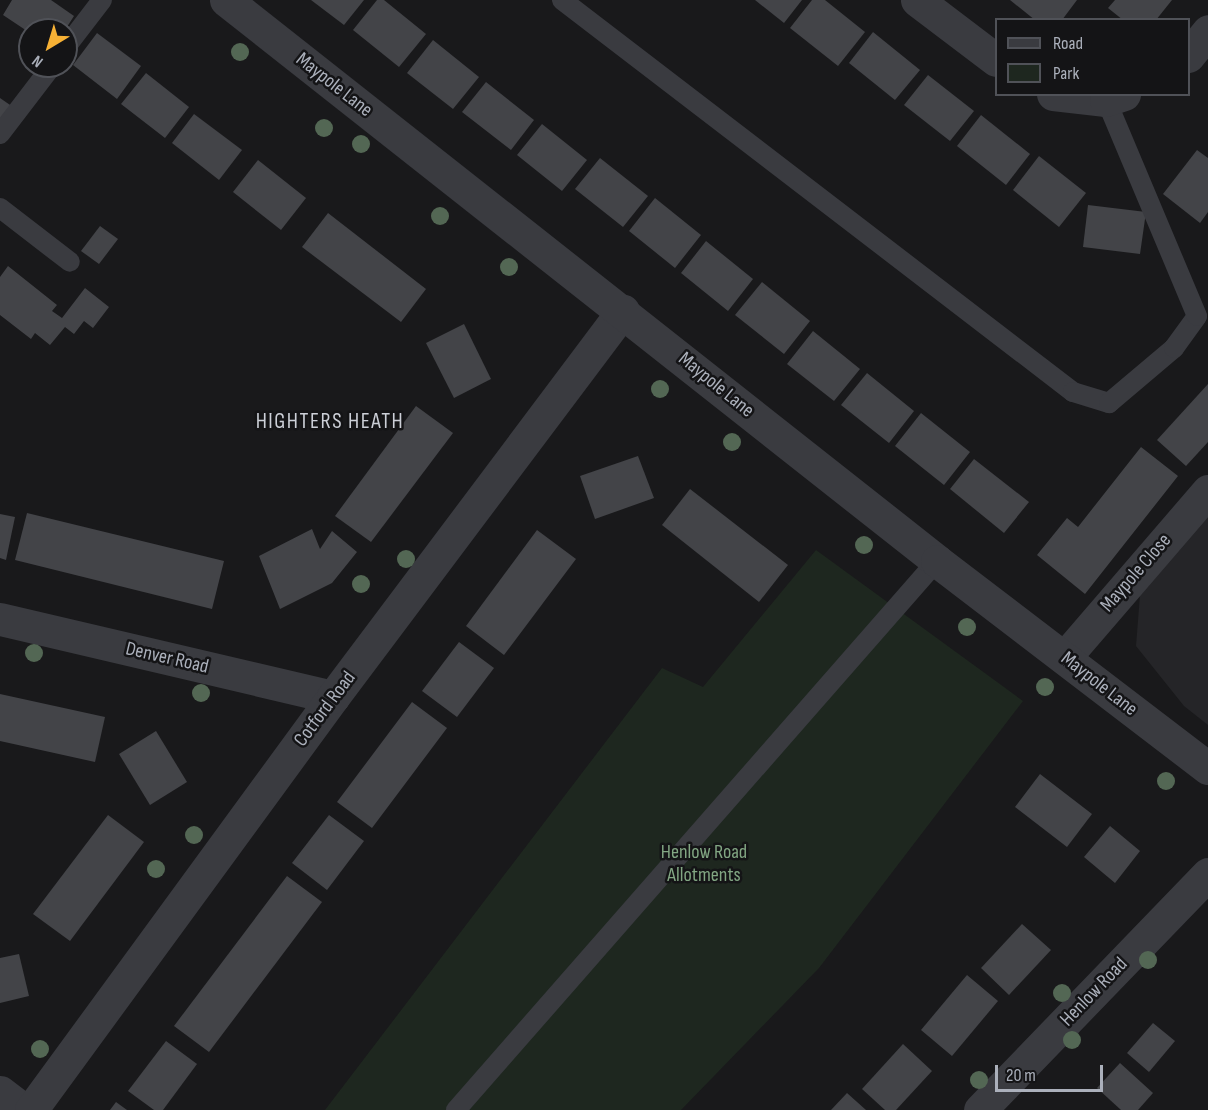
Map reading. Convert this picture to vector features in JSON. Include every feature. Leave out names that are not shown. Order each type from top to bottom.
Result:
[{"type":"street","name":"Maypole Lane","points":[[226,0],[937,561],[1208,768]]},
{"type":"street","points":[[917,0],[995,59]]},
{"type":"street","points":[[1190,54],[1208,32]]},
{"type":"street","points":[[1094,96],[1115,97]]},
{"type":"street","name":"Cotford Road","points":[[31,1110],[333,697],[623,311]]},
{"type":"street","name":"Maypole Close","points":[[1065,657],[1208,491]]},
{"type":"street","name":"Denver Road","points":[[0,619],[333,697]]},
{"type":"street","name":"Henlow Road","points":[[980,1110],[1208,874]]},
{"type":"street","points":[[0,1092],[24,1110]]},
{"type":"lane","points":[[78,31],[102,0]]},
{"type":"lane","points":[[562,0],[1073,392],[1109,403],[1174,348],[1197,316],[1115,97]]},
{"type":"lane","points":[[0,135],[43,78]]},
{"type":"lane","points":[[0,208],[70,262]]},
{"type":"lane","points":[[456,1110],[937,561]]},
{"type":"shaded area","points":[[1208,515],[1208,725],[1184,706],[1136,646],[1141,582]]},
{"type":"green space","name":"Henlow Road Allotments","points":[[816,550],[1023,701],[819,968],[681,1110],[325,1110],[662,668],[703,687]]},
{"type":"building","points":[[12,0],[51,0],[74,16],[73,18],[18,18],[18,25],[3,15]]},
{"type":"building","points":[[311,0],[364,0],[344,25]]},
{"type":"building","points":[[377,0],[384,0],[426,34],[399,67],[353,30]]},
{"type":"building","points":[[755,0],[802,0],[784,23]]},
{"type":"building","points":[[812,0],[825,0],[865,32],[838,66],[790,28]]},
{"type":"building","points":[[1010,0],[1077,0],[1064,18],[1032,18]]},
{"type":"building","points":[[1115,0],[1172,0],[1158,18],[1120,18],[1108,8]]},
{"type":"building","points":[[873,32],[920,70],[895,100],[849,63]]},
{"type":"building","points":[[97,33],[141,66],[117,99],[78,69],[78,58]]},
{"type":"building","points":[[433,40],[479,77],[453,109],[407,73]]},
{"type":"building","points":[[146,73],[189,107],[165,138],[121,104]]},
{"type":"building","points":[[928,75],[974,111],[950,141],[904,105]]},
{"type":"building","points":[[486,82],[534,120],[511,150],[462,112]]},
{"type":"building","points":[[0,98],[13,107],[0,124]]},
{"type":"building","points":[[194,114],[242,150],[219,180],[172,143]]},
{"type":"building","points":[[981,115],[1030,154],[1006,185],[957,146]]},
{"type":"building","points":[[542,124],[587,160],[562,191],[517,155]]},
{"type":"building","points":[[1197,150],[1208,158],[1208,212],[1200,223],[1163,194]]},
{"type":"building","points":[[1039,156],[1086,193],[1059,227],[1013,190]]},
{"type":"building","points":[[600,158],[648,196],[623,227],[575,189]]},
{"type":"building","points":[[258,160],[306,198],[281,230],[233,192]]},
{"type":"building","points":[[655,198],[701,235],[675,268],[629,231]]},
{"type":"building","points":[[1088,205],[1146,212],[1140,254],[1083,247]]},
{"type":"building","points":[[328,213],[426,289],[401,322],[302,247]]},
{"type":"building","points":[[100,226],[118,239],[99,264],[81,251]]},
{"type":"building","points":[[706,241],[753,279],[728,311],[681,273]]},
{"type":"building","points":[[8,266],[57,305],[52,311],[62,318],[85,288],[109,307],[93,328],[84,321],[74,334],[65,327],[50,345],[35,333],[31,339],[0,315],[0,277]]},
{"type":"building","points":[[762,282],[810,321],[784,354],[735,315]]},
{"type":"building","points":[[464,324],[491,379],[454,398],[426,343]]},
{"type":"building","points":[[813,331],[860,369],[834,401],[787,364]]},
{"type":"building","points":[[867,373],[914,411],[889,443],[841,405]]},
{"type":"building","points":[[1208,384],[1208,442],[1186,466],[1157,440]]},
{"type":"building","points":[[416,406],[453,433],[371,542],[335,516]]},
{"type":"building","points":[[921,413],[970,452],[944,485],[895,446]]},
{"type":"building","points":[[1141,447],[1178,476],[1085,594],[1037,555],[1067,518],[1078,527]]},
{"type":"building","points":[[638,456],[654,498],[595,519],[580,476]]},
{"type":"building","points":[[974,459],[1029,502],[1004,533],[950,489]]},
{"type":"building","points":[[690,489],[788,565],[759,602],[662,525]]},
{"type":"building","points":[[27,513],[224,561],[212,609],[15,560]]},
{"type":"building","points":[[0,514],[15,517],[6,560],[0,558]]},
{"type":"building","points":[[312,529],[320,549],[332,531],[357,552],[332,583],[280,609],[259,556]]},
{"type":"building","points":[[537,530],[576,559],[504,655],[466,626]]},
{"type":"building","points":[[459,642],[494,668],[457,717],[422,691]]},
{"type":"building","points":[[0,694],[105,717],[95,762],[0,741]]},
{"type":"building","points":[[412,702],[447,728],[372,828],[337,802]]},
{"type":"building","points":[[156,731],[187,782],[150,805],[119,754]]},
{"type":"building","points":[[1040,774],[1092,814],[1067,847],[1015,807]]},
{"type":"building","points":[[108,815],[144,842],[70,941],[33,914]]},
{"type":"building","points":[[329,815],[364,841],[327,890],[292,863]]},
{"type":"building","points":[[1110,826],[1140,851],[1115,883],[1084,857]]},
{"type":"building","points":[[287,876],[322,902],[209,1052],[174,1026]]},
{"type":"building","points":[[1022,924],[1051,950],[1009,995],[981,968]]},
{"type":"building","points":[[19,954],[29,996],[0,1003],[0,958]]},
{"type":"building","points":[[967,975],[998,1001],[952,1056],[921,1030]]},
{"type":"building","points":[[1153,1023],[1175,1041],[1149,1072],[1127,1053]]},
{"type":"building","points":[[166,1041],[197,1064],[163,1110],[154,1110],[128,1091]]},
{"type":"building","points":[[903,1044],[932,1071],[896,1110],[885,1110],[862,1089]]},
{"type":"building","points":[[1120,1063],[1153,1093],[1138,1110],[1121,1110],[1097,1088]]},
{"type":"building","points":[[847,1093],[866,1110],[831,1110]]},
{"type":"building","points":[[116,1102],[127,1110],[110,1110]]},
{"type":"district","name":"HIGHTERS HEATH","points":[[330,422]]}]
